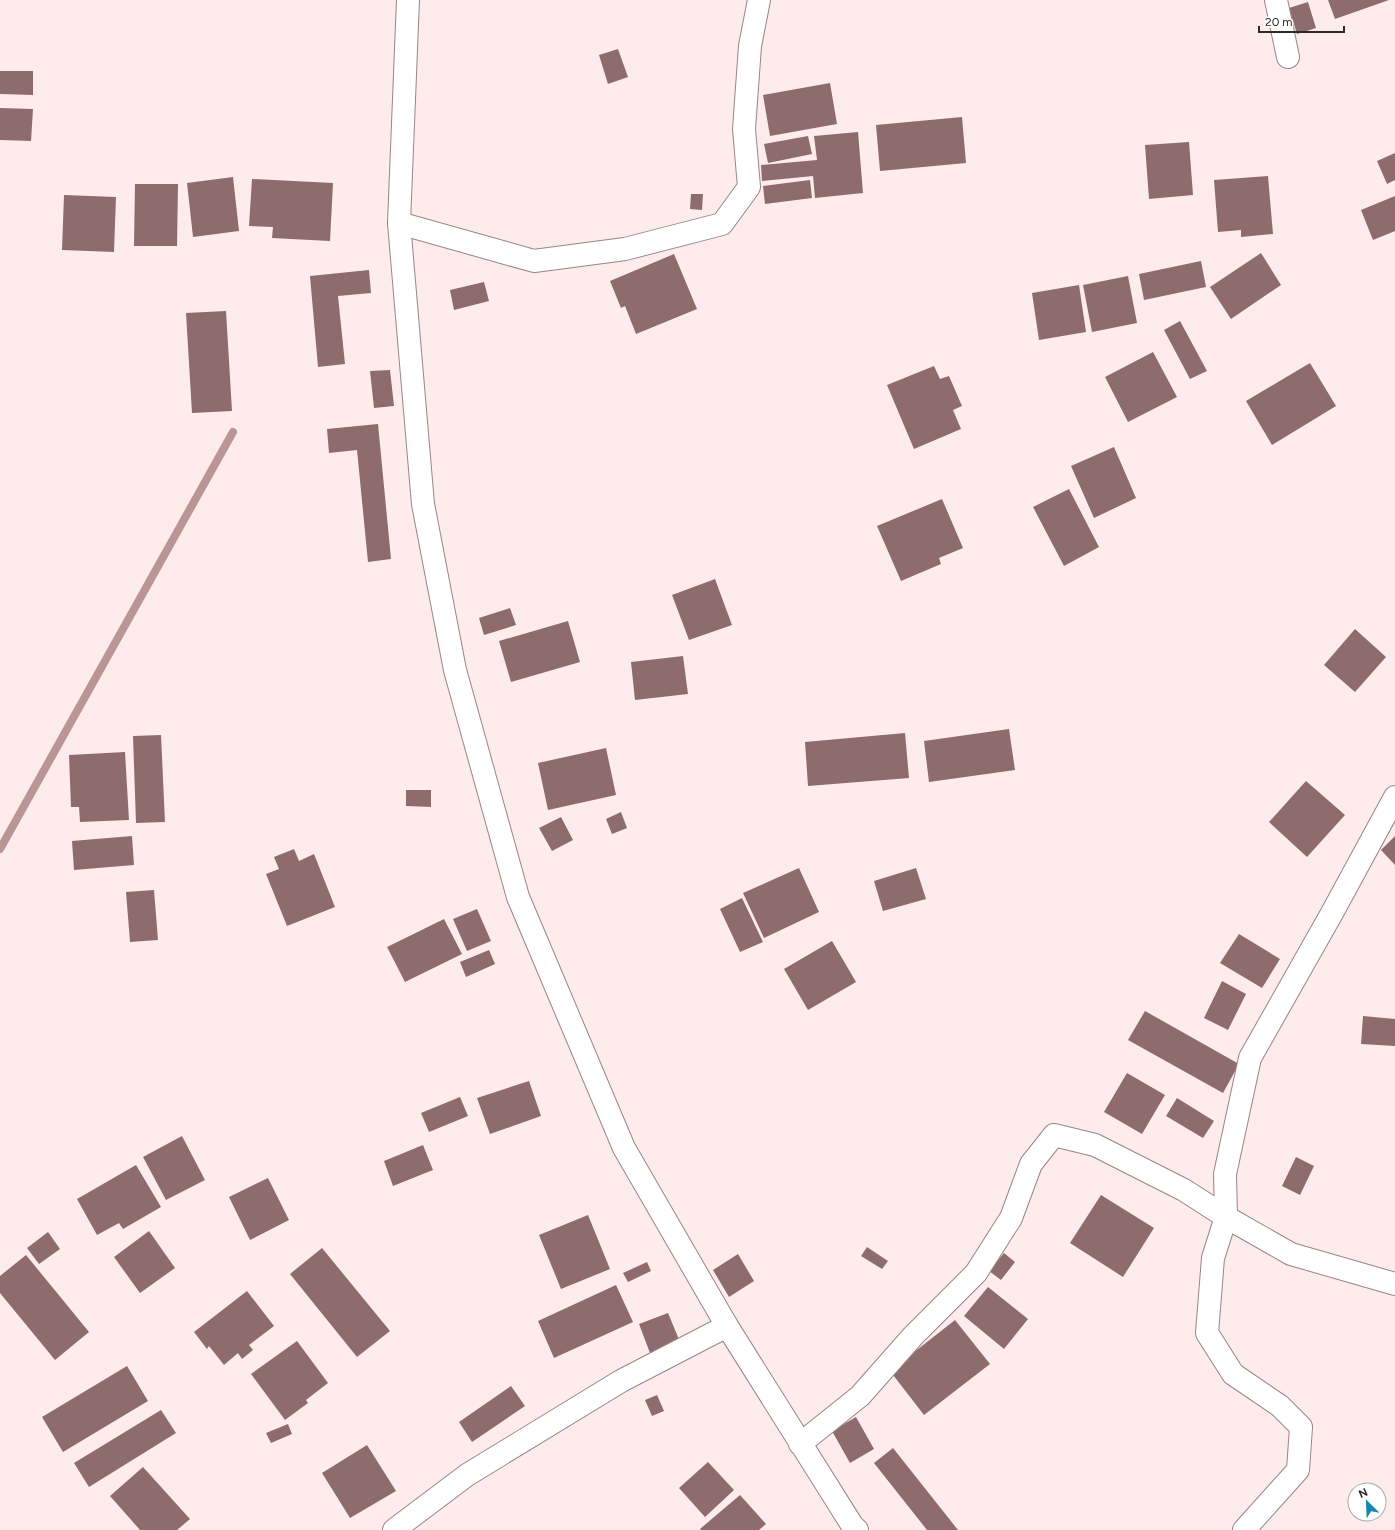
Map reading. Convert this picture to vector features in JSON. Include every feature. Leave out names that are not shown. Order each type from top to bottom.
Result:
[{"type":"street","points":[[408,0],[399,223],[423,504],[455,670],[518,897],[624,1148],[727,1326],[800,1444],[852,1525],[857,1530]]},
{"type":"street","points":[[399,223],[534,261],[625,248],[722,224],[749,187],[744,129],[750,46],[759,0]]},
{"type":"street","points":[[1276,0],[1288,57]]},
{"type":"street","points":[[1244,1530],[1298,1470],[1301,1427],[1280,1406],[1233,1374],[1207,1333],[1213,1258],[1226,1217],[1225,1174],[1250,1058],[1332,914],[1395,797]]},
{"type":"street","points":[[800,1444],[860,1396],[913,1336],[976,1273],[1011,1218],[1032,1164],[1054,1135],[1095,1145],[1184,1190],[1226,1217],[1291,1254],[1395,1284]]},
{"type":"street","points":[[394,1530],[467,1475],[620,1381],[727,1326]]},
{"type":"building","points":[[1328,0],[1389,0],[1335,19]]},
{"type":"building","points":[[1308,2],[1316,28],[1297,34],[1289,8]]},
{"type":"building","points":[[618,49],[628,77],[608,84],[599,55]]},
{"type":"building","points":[[0,71],[33,71],[33,95],[0,94]]},
{"type":"building","points":[[830,83],[837,124],[770,136],[763,95]]},
{"type":"building","points":[[0,108],[33,109],[31,141],[0,140]]},
{"type":"building","points":[[962,117],[966,163],[880,171],[876,125]]},
{"type":"building","points":[[858,132],[863,193],[815,198],[813,176],[762,181],[761,165],[817,160],[814,136]]},
{"type":"building","points":[[808,136],[812,154],[768,163],[764,144]]},
{"type":"building","points":[[1189,142],[1193,195],[1149,199],[1145,145]]},
{"type":"building","points":[[1395,153],[1395,180],[1387,184],[1377,161]]},
{"type":"building","points":[[1268,176],[1273,234],[1241,237],[1241,230],[1218,232],[1214,180]]},
{"type":"building","points":[[233,177],[239,231],[193,237],[187,183]]},
{"type":"building","points":[[252,179],[333,183],[330,241],[272,238],[273,227],[249,226]]},
{"type":"building","points":[[810,180],[812,198],[765,204],[763,186]]},
{"type":"building","points":[[135,184],[178,184],[177,246],[134,246]]},
{"type":"building","points":[[691,194],[703,194],[702,210],[690,209]]},
{"type":"building","points":[[64,195],[116,197],[114,252],[62,250]]},
{"type":"building","points":[[1395,196],[1395,231],[1373,240],[1361,210]]},
{"type":"building","points":[[1261,253],[1281,285],[1231,319],[1210,287]]},
{"type":"building","points":[[674,254],[697,309],[636,334],[625,306],[621,308],[610,281]]},
{"type":"building","points":[[1201,261],[1206,287],[1144,300],[1139,274]]},
{"type":"building","points":[[369,270],[371,293],[338,296],[345,364],[318,367],[310,276]]},
{"type":"building","points":[[1128,276],[1137,323],[1092,332],[1083,285]]},
{"type":"building","points":[[484,282],[489,301],[454,310],[450,290]]},
{"type":"building","points":[[1079,285],[1086,332],[1039,340],[1032,293]]},
{"type":"building","points":[[226,311],[232,411],[192,413],[186,313]]},
{"type":"building","points":[[1180,321],[1207,371],[1190,379],[1164,330]]},
{"type":"building","points":[[1153,352],[1177,397],[1128,422],[1105,377]]},
{"type":"building","points":[[1310,363],[1336,406],[1272,445],[1246,401]]},
{"type":"building","points":[[934,366],[940,379],[949,376],[962,406],[953,410],[961,429],[914,449],[887,385]]},
{"type":"building","points":[[390,370],[394,406],[374,408],[370,371]]},
{"type":"building","points":[[378,424],[391,559],[368,562],[357,450],[329,453],[327,429]]},
{"type":"building","points":[[1114,447],[1136,498],[1094,518],[1071,466]]},
{"type":"building","points":[[1069,489],[1099,547],[1064,566],[1033,507]]},
{"type":"building","points":[[942,499],[963,548],[939,558],[941,564],[901,581],[877,526]]},
{"type":"building","points":[[715,579],[732,625],[689,640],[672,595]]},
{"type":"building","points":[[510,608],[516,625],[484,635],[479,618]]},
{"type":"building","points":[[568,621],[580,662],[511,682],[499,641]]},
{"type":"building","points":[[1355,629],[1386,657],[1355,692],[1324,665]]},
{"type":"building","points":[[683,656],[688,694],[635,700],[631,662]]},
{"type":"building","points":[[1009,729],[1015,770],[929,782],[924,741]]},
{"type":"building","points":[[905,733],[909,778],[808,786],[805,742]]},
{"type":"building","points":[[161,735],[165,822],[136,823],[133,736]]},
{"type":"building","points":[[606,748],[616,795],[548,810],[538,763]]},
{"type":"building","points":[[125,752],[129,820],[80,822],[79,807],[71,807],[69,755]]},
{"type":"building","points":[[1306,781],[1345,815],[1307,857],[1269,822]]},
{"type":"building","points":[[406,790],[431,790],[431,807],[406,806]]},
{"type":"building","points":[[621,812],[627,828],[612,834],[606,819]]},
{"type":"building","points":[[561,817],[573,840],[552,851],[539,828]]},
{"type":"building","points":[[132,836],[134,865],[74,870],[72,841]]},
{"type":"building","points":[[1395,836],[1395,865],[1381,850]]},
{"type":"building","points":[[294,849],[299,861],[314,854],[335,907],[287,926],[266,874],[279,869],[274,857]]},
{"type":"building","points":[[799,868],[819,912],[764,938],[743,893]]},
{"type":"building","points":[[916,868],[926,899],[883,911],[874,881]]},
{"type":"building","points":[[154,890],[158,940],[130,942],[126,892]]},
{"type":"building","points":[[742,898],[763,942],[740,952],[720,909]]},
{"type":"building","points":[[477,909],[491,941],[467,951],[453,919]]},
{"type":"building","points":[[444,919],[462,954],[405,982],[387,947]]},
{"type":"building","points":[[1239,934],[1280,959],[1262,988],[1220,963]]},
{"type":"building","points":[[832,941],[856,982],[808,1010],[784,969]]},
{"type":"building","points":[[489,950],[495,964],[466,977],[460,962]]},
{"type":"building","points":[[1222,981],[1246,994],[1228,1030],[1204,1018]]},
{"type":"building","points":[[1145,1011],[1239,1064],[1223,1093],[1128,1040]]},
{"type":"building","points":[[1363,1016],[1395,1019],[1395,1046],[1361,1044]]},
{"type":"building","points":[[1127,1073],[1165,1095],[1142,1134],[1104,1112]]},
{"type":"building","points":[[529,1081],[541,1116],[490,1134],[477,1098]]},
{"type":"building","points":[[460,1097],[468,1116],[429,1132],[421,1113]]},
{"type":"building","points":[[1177,1098],[1214,1121],[1203,1138],[1166,1116]]},
{"type":"building","points":[[182,1136],[205,1180],[166,1200],[143,1157]]},
{"type":"building","points":[[423,1145],[433,1170],[393,1186],[384,1161]]},
{"type":"building","points":[[1296,1157],[1314,1166],[1300,1195],[1282,1186]]},
{"type":"building","points":[[136,1165],[161,1207],[123,1229],[119,1223],[97,1235],[77,1199]]},
{"type":"building","points":[[268,1178],[289,1220],[250,1240],[229,1197]]},
{"type":"building","points":[[1101,1195],[1154,1228],[1123,1277],[1070,1243]]},
{"type":"building","points":[[588,1215],[610,1269],[561,1289],[539,1235]]},
{"type":"building","points":[[149,1231],[175,1268],[140,1293],[114,1257]]},
{"type":"building","points":[[48,1232],[60,1249],[39,1264],[27,1248]]},
{"type":"building","points":[[867,1247],[888,1261],[882,1269],[861,1256]]},
{"type":"building","points":[[322,1248],[390,1331],[357,1357],[290,1274]]},
{"type":"building","points":[[1004,1253],[1015,1262],[1001,1280],[989,1271]]},
{"type":"building","points":[[738,1254],[754,1281],[729,1297],[713,1270]]},
{"type":"building","points":[[26,1255],[89,1332],[55,1360],[0,1293],[0,1276]]},
{"type":"building","points":[[647,1262],[651,1271],[628,1282],[623,1273]]},
{"type":"building","points":[[616,1285],[633,1322],[554,1358],[538,1321]]},
{"type":"building","points":[[988,1287],[1028,1319],[1004,1349],[964,1316]]},
{"type":"building","points":[[247,1291],[274,1326],[249,1345],[253,1350],[242,1359],[238,1353],[224,1365],[209,1346],[207,1349],[194,1332]]},
{"type":"building","points":[[668,1313],[680,1342],[650,1353],[639,1324]]},
{"type":"building","points":[[955,1320],[990,1364],[924,1415],[890,1371]]},
{"type":"building","points":[[297,1341],[328,1383],[306,1400],[308,1403],[285,1420],[251,1374]]},
{"type":"building","points":[[127,1366],[148,1401],[63,1452],[42,1417]]},
{"type":"building","points":[[511,1386],[525,1406],[472,1442],[459,1422]]},
{"type":"building","points":[[657,1395],[664,1411],[652,1416],[645,1400]]},
{"type":"building","points":[[161,1410],[176,1433],[89,1487],[74,1463]]},
{"type":"building","points":[[856,1417],[874,1449],[850,1463],[832,1431]]},
{"type":"building","points":[[288,1424],[292,1434],[271,1443],[266,1433]]},
{"type":"building","points":[[367,1445],[396,1491],[350,1518],[322,1473]]},
{"type":"building","points":[[893,1448],[958,1530],[927,1530],[874,1463]]},
{"type":"building","points":[[708,1462],[734,1490],[705,1517],[679,1488]]},
{"type":"building","points":[[143,1467],[190,1519],[177,1530],[140,1530],[110,1496]]},
{"type":"building","points":[[740,1495],[766,1524],[759,1530],[700,1529]]},
{"type":"waterway","points":[[0,849],[233,432]]}]
